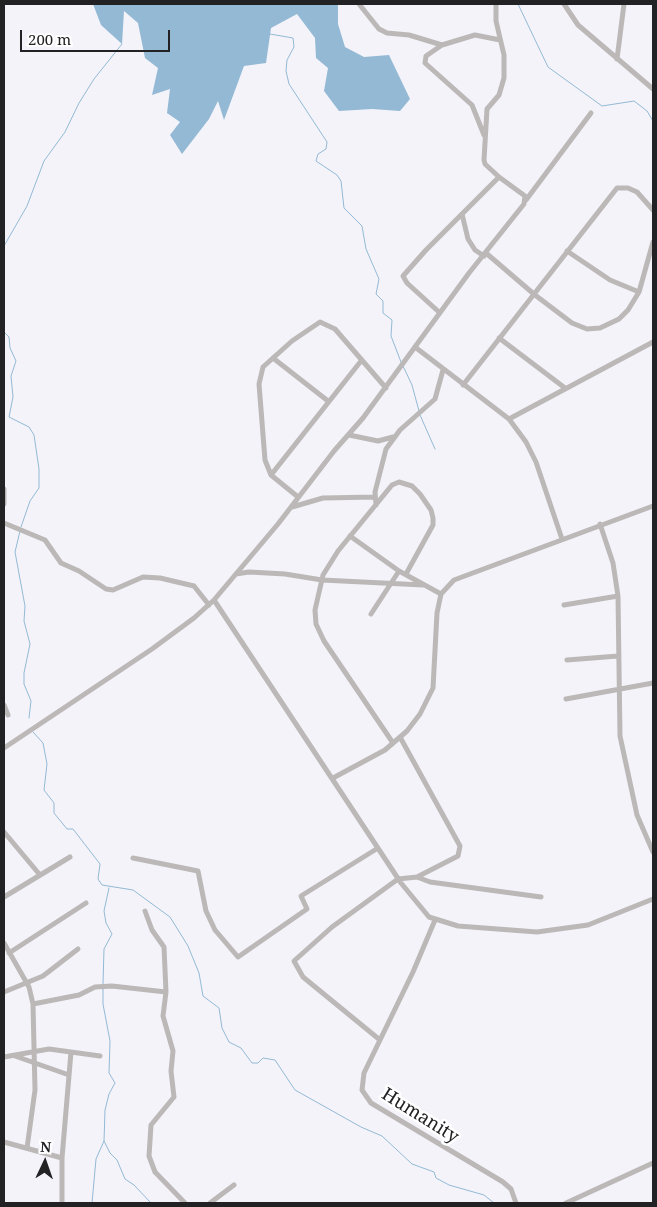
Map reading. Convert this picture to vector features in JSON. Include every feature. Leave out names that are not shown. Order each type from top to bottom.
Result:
[{"type":"street","points":[[359,4],[383,31],[409,35],[442,45]]},
{"type":"street","points":[[496,4],[496,21],[504,55],[504,78],[499,95],[487,109],[485,164],[525,196],[526,200]]},
{"type":"street","points":[[564,4],[574,22],[653,89]]},
{"type":"street","points":[[617,59],[624,4]]},
{"type":"street","points":[[485,139],[472,105],[425,63],[426,56],[442,45],[475,35],[500,40]]},
{"type":"street","points":[[4,748],[152,649],[214,600],[386,388],[414,347],[590,114]]},
{"type":"street","points":[[440,313],[407,284],[404,276],[407,269],[499,177]]},
{"type":"street","points":[[463,385],[617,188],[628,188],[637,192],[653,210]]},
{"type":"street","points":[[462,214],[468,239],[475,250],[485,254],[572,323],[587,329],[600,328],[618,319],[628,310],[639,292],[653,242]]},
{"type":"street","points":[[567,251],[610,280],[639,292]]},
{"type":"street","points":[[298,497],[272,474],[266,466],[262,450],[259,384],[263,367],[306,331],[320,322],[334,329],[386,388]]},
{"type":"street","points":[[499,338],[565,388]]},
{"type":"street","points":[[509,419],[653,342]]},
{"type":"street","points":[[414,347],[509,419],[526,442],[536,462],[562,539]]},
{"type":"street","points":[[273,358],[328,400]]},
{"type":"street","points":[[272,474],[328,400],[361,361]]},
{"type":"street","points":[[376,504],[375,497],[383,457],[394,436],[435,399],[443,370]]},
{"type":"street","points":[[349,435],[378,441],[394,436]]},
{"type":"street","points":[[393,743],[324,641],[316,624],[316,600],[322,580],[331,562],[350,536],[392,485],[405,482],[412,486],[432,510],[432,525],[406,574]]},
{"type":"street","points":[[4,489],[4,504]]},
{"type":"street","points":[[291,507],[323,498],[375,497]]},
{"type":"street","points":[[333,778],[385,750],[400,737],[420,714],[434,688],[436,613],[441,594],[461,576],[653,506]]},
{"type":"street","points":[[4,522],[45,540],[61,563],[79,571],[106,589],[113,590],[143,577],[160,578],[194,586],[209,605]]},
{"type":"street","points":[[600,524],[613,563],[618,596],[620,736],[637,815],[653,852]]},
{"type":"street","points":[[350,536],[399,571],[441,594]]},
{"type":"street","points":[[371,614],[399,571]]},
{"type":"street","points":[[236,574],[250,572],[284,574],[322,580],[423,585]]},
{"type":"street","points":[[564,605],[618,596]]},
{"type":"street","points":[[214,600],[398,879],[429,917],[458,926],[537,932],[588,926],[653,899]]},
{"type":"street","points":[[567,660],[618,656]]},
{"type":"street","points":[[566,699],[653,683]]},
{"type":"street","points":[[4,705],[8,715]]},
{"type":"street","points":[[380,1040],[303,978],[294,961],[332,927],[398,879],[417,877],[458,856],[460,846],[400,737]]},
{"type":"street","points":[[4,832],[40,875]]},
{"type":"street","points":[[133,858],[198,871],[206,911],[215,930],[238,957],[307,909],[301,896],[378,848]]},
{"type":"street","points":[[4,897],[70,857]]},
{"type":"street","points":[[417,877],[430,882],[541,896]]},
{"type":"street","points":[[9,953],[86,903]]},
{"type":"street","points":[[145,911],[152,930],[164,947],[166,992],[164,1016],[172,1051],[170,1071],[174,1097],[151,1125],[149,1156],[155,1172],[185,1203]]},
{"type":"street","name":"Humanity","points":[[436,920],[362,1080],[365,1097],[503,1182],[511,1189],[516,1203]]},
{"type":"street","points":[[4,944],[26,983],[33,1004],[36,1052],[35,1090],[26,1148]]},
{"type":"street","points":[[4,992],[43,976],[78,949]]},
{"type":"street","points":[[33,1004],[79,995],[95,987],[112,986],[166,992]]},
{"type":"street","points":[[4,1057],[48,1049],[100,1056]]},
{"type":"street","points":[[62,1203],[62,1158],[71,1052]]},
{"type":"street","points":[[12,1056],[69,1075]]},
{"type":"street","points":[[4,1142],[62,1158]]},
{"type":"street","points":[[566,1203],[653,1163]]},
{"type":"street","points":[[210,1203],[234,1186]]},
{"type":"water","points":[[93,4],[338,4],[338,24],[345,47],[364,57],[389,55],[410,99],[400,111],[372,109],[339,111],[324,91],[328,68],[316,58],[315,38],[297,14],[271,28],[266,63],[244,66],[224,120],[218,101],[209,119],[182,154],[170,135],[180,122],[167,113],[170,89],[152,95],[158,68],[145,58],[138,23],[124,11],[122,44],[101,25]]},
{"type":"waterway","points":[[518,4],[548,67],[602,106],[634,101],[647,111],[653,121]]},
{"type":"waterway","points":[[270,34],[293,38],[294,47],[287,60],[286,71],[289,84],[327,142],[326,149],[318,154],[316,161],[337,175],[341,181],[344,208],[362,226],[366,249],[379,279],[376,294],[383,301],[383,313],[392,320],[391,336],[401,362]]},
{"type":"waterway","points":[[4,246],[27,206],[44,161],[65,132],[79,103],[94,79],[122,44]]},
{"type":"waterway","points":[[4,332],[9,337],[10,348],[16,361],[11,376],[13,397],[9,417],[29,427],[34,435],[39,469],[39,488],[30,501],[21,527]]},
{"type":"waterway","points":[[403,366],[412,385],[419,411]]},
{"type":"waterway","points":[[420,415],[435,449]]},
{"type":"waterway","points":[[20,531],[15,552],[25,606],[24,621],[30,644],[24,673],[24,684],[31,701],[29,718]]},
{"type":"waterway","points":[[33,732],[43,743],[47,764],[44,790],[54,803],[54,813],[67,829],[73,829],[100,864],[98,879],[102,885],[133,890],[170,917],[188,946],[199,973],[203,996],[219,1008],[222,1028],[229,1042],[241,1048],[252,1063],[258,1063],[263,1058],[275,1060],[295,1090],[361,1127],[382,1136],[412,1164],[434,1172],[436,1178],[449,1185],[484,1195],[494,1203]]},
{"type":"waterway","points":[[103,984],[104,949],[112,934],[106,923],[104,911],[109,888]]},
{"type":"waterway","points":[[103,988],[103,1004],[110,1041],[109,1073],[115,1083],[109,1094],[105,1110],[104,1141],[110,1153],[117,1160],[125,1179],[134,1185],[151,1203]]},
{"type":"waterway","points":[[92,1203],[96,1159],[104,1141]]}]
